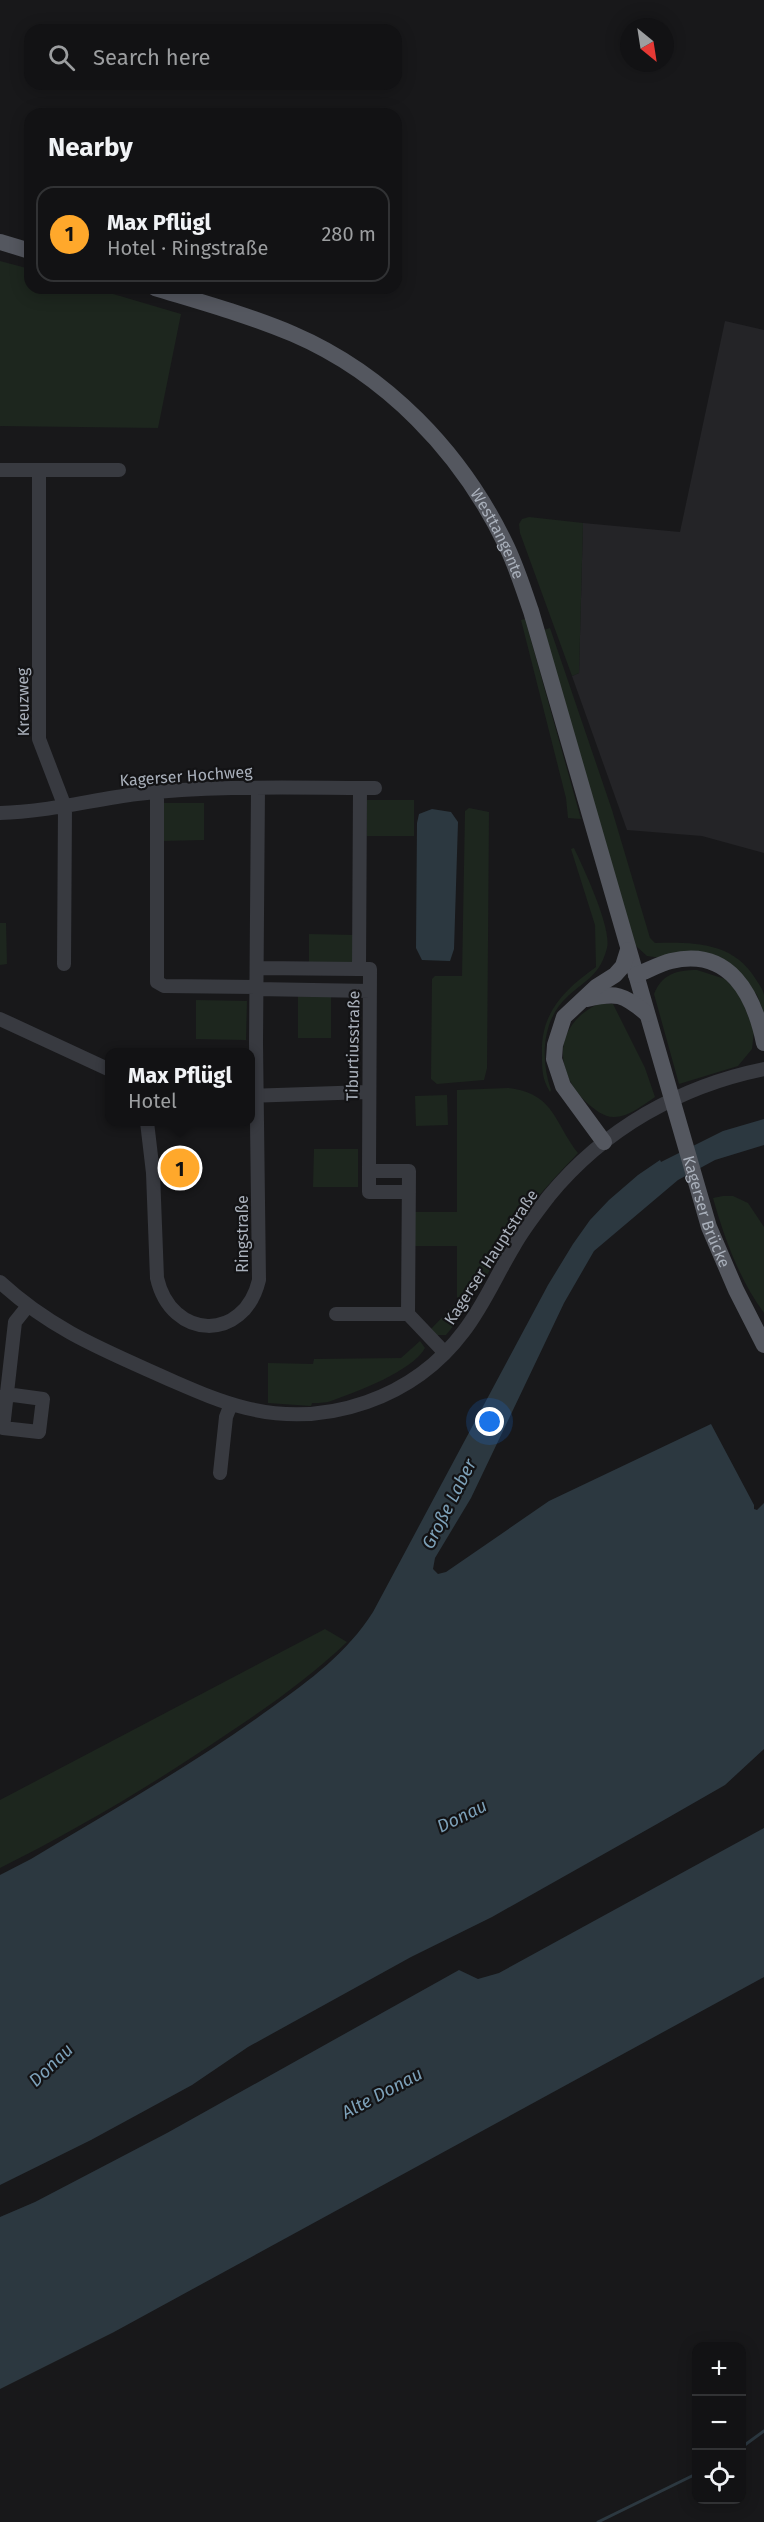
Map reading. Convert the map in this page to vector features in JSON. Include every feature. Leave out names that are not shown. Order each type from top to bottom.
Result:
[{"type":"main road","points":[[0,242],[24,249]]},
{"type":"main road","name":"Westtangente","points":[[174,294],[262,321],[295,335],[360,371],[419,420],[448,452],[473,486],[496,524],[517,570],[535,622],[647,1014]]},
{"type":"main road","points":[[604,1142],[563,1086],[554,1059],[559,1030],[564,1017],[586,999],[596,987],[615,975],[623,966],[628,950]]},
{"type":"main road","points":[[636,975],[671,961],[686,959],[716,965],[739,979],[748,993],[760,1022],[764,1043]]},
{"type":"main road","points":[[586,999],[621,995],[647,1014]]},
{"type":"main road","name":"Kagerser Brücke","points":[[647,1014],[716,1247],[764,1345]]},
{"type":"street","points":[[0,470],[119,470]]},
{"type":"street","name":"Kreuzweg","points":[[39,471],[41,549],[39,739],[65,807],[64,964]]},
{"type":"street","name":"Kagerser Hochweg","points":[[0,813],[65,807],[157,792],[258,788],[375,788]]},
{"type":"street","name":"Ringstraße","points":[[255,1048],[258,968],[258,788]]},
{"type":"street","name":"Tiburtiusstraße","points":[[360,788],[359,969],[370,969],[369,1192],[409,1192]]},
{"type":"street","points":[[157,792],[157,982],[164,986],[370,991]]},
{"type":"street","points":[[258,968],[359,969]]},
{"type":"street","points":[[0,1019],[105,1068]]},
{"type":"street","name":"Kagerser Hauptstraße","points":[[0,1282],[27,1307],[84,1341],[231,1404],[248,1409],[290,1414],[326,1413],[366,1403],[406,1385],[445,1353],[478,1311],[514,1245],[533,1217],[569,1174],[604,1142],[639,1116],[682,1094],[723,1079],[764,1069]]},
{"type":"street","points":[[255,1096],[368,1092]]},
{"type":"street","name":"Ringstraße","points":[[147,1126],[153,1173],[157,1278],[161,1294],[169,1306],[190,1323],[217,1326],[240,1316],[256,1292],[259,1280],[255,1126]]},
{"type":"street","points":[[369,1171],[409,1171],[408,1314],[445,1353]]},
{"type":"street","points":[[6,1394],[15,1322],[27,1307]]},
{"type":"street","points":[[336,1314],[408,1314]]},
{"type":"street","points":[[220,1473],[226,1417],[231,1404]]},
{"type":"shaded area","points":[[0,261],[24,267],[24,294],[113,294],[181,314],[158,428],[0,426]]},
{"type":"shaded area","points":[[725,321],[764,330],[764,853],[702,836],[627,830],[572,676],[579,673],[583,523],[680,532]]},
{"type":"shaded area","points":[[529,517],[583,523],[579,673],[572,676],[520,533],[519,524],[522,519]]},
{"type":"shaded area","points":[[525,619],[581,819],[568,818],[566,798],[521,620]]},
{"type":"shaded area","points":[[550,628],[612,810],[650,938],[655,943],[698,944],[724,951],[735,957],[746,966],[762,988],[764,1013],[757,995],[735,968],[647,956],[635,945],[544,630]]},
{"type":"shaded area","points":[[367,800],[414,800],[414,836],[367,836]]},
{"type":"shaded area","points":[[161,803],[204,803],[204,840],[161,841]]},
{"type":"shaded area","points":[[469,808],[489,812],[487,1068],[484,1080],[437,1084],[431,1079],[432,979],[435,976],[462,976],[465,811]]},
{"type":"shaded area","points":[[574,848],[601,913],[607,948],[597,971],[559,1005],[548,1028],[545,1065],[550,1092],[542,1070],[542,1040],[545,1027],[556,1004],[564,994],[596,967],[595,925],[571,849]]},
{"type":"shaded area","points":[[0,923],[6,923],[7,964],[0,965]]},
{"type":"shaded area","points":[[309,934],[355,935],[354,962],[350,964],[309,964]]},
{"type":"shaded area","points":[[697,970],[725,979],[739,993],[754,1031],[752,1049],[738,1066],[679,1084],[654,994],[661,982],[671,974]]},
{"type":"shaded area","points":[[298,993],[331,993],[331,1038],[298,1038]]},
{"type":"shaded area","points":[[196,1000],[247,1001],[246,1040],[196,1039]]},
{"type":"shaded area","points":[[598,1004],[613,1004],[645,1068],[655,1097],[625,1115],[610,1117],[595,1110],[575,1089],[564,1062],[563,1049],[566,1036],[573,1024],[583,1013]]},
{"type":"shaded area","points":[[508,1088],[535,1096],[544,1103],[578,1153],[541,1193],[521,1219],[457,1321],[446,1335],[437,1335],[430,1330],[457,1302],[457,1246],[414,1246],[414,1212],[457,1212],[457,1090]]},
{"type":"shaded area","points":[[447,1095],[448,1125],[416,1126],[415,1096]]},
{"type":"shaded area","points":[[314,1149],[358,1149],[358,1187],[313,1187]]},
{"type":"shaded area","points":[[733,1196],[748,1203],[764,1227],[764,1313],[740,1272],[722,1228],[713,1198]]},
{"type":"shaded area","points":[[420,1341],[425,1348],[408,1365],[354,1393],[329,1402],[312,1403],[311,1406],[268,1403],[268,1363],[313,1364],[314,1359],[401,1358]]},
{"type":"shaded area","points":[[325,1629],[347,1642],[288,1692],[142,1789],[58,1838],[0,1868],[0,1800]]},
{"type":"water","points":[[432,809],[451,812],[458,822],[454,949],[450,961],[422,960],[416,948],[417,823],[419,814]]},
{"type":"water","points":[[764,1119],[764,1145],[715,1160],[678,1180],[594,1251],[564,1303],[471,1498],[435,1558],[433,1569],[438,1574],[446,1572],[549,1501],[711,1424],[754,1505],[754,1509],[757,1510],[764,1503],[764,1749],[725,1785],[657,1824],[492,1917],[411,1957],[248,2047],[192,2085],[91,2140],[0,2185],[0,1875],[31,1859],[152,1786],[242,1729],[300,1687],[340,1653],[373,1612],[548,1285],[590,1220],[638,1175],[660,1160],[661,1162],[723,1131]]},
{"type":"water","name":"Alte Donau","points":[[764,1828],[764,1977],[114,2332],[0,2389],[0,2217],[35,2202],[167,2133],[459,1970],[478,1979],[499,1973]]},
{"type":"waterway","points":[[746,2444],[764,2431]]},
{"type":"waterway","points":[[598,2522],[692,2476]]},
{"type":"place","name":"Max Pflügl","points":[[180,1168]]},
{"type":"water label","name":"Große Laber","points":[[449,1504]]},
{"type":"water label","name":"Donau","points":[[462,1816]]},
{"type":"water label","name":"Donau","points":[[51,2065]]}]
